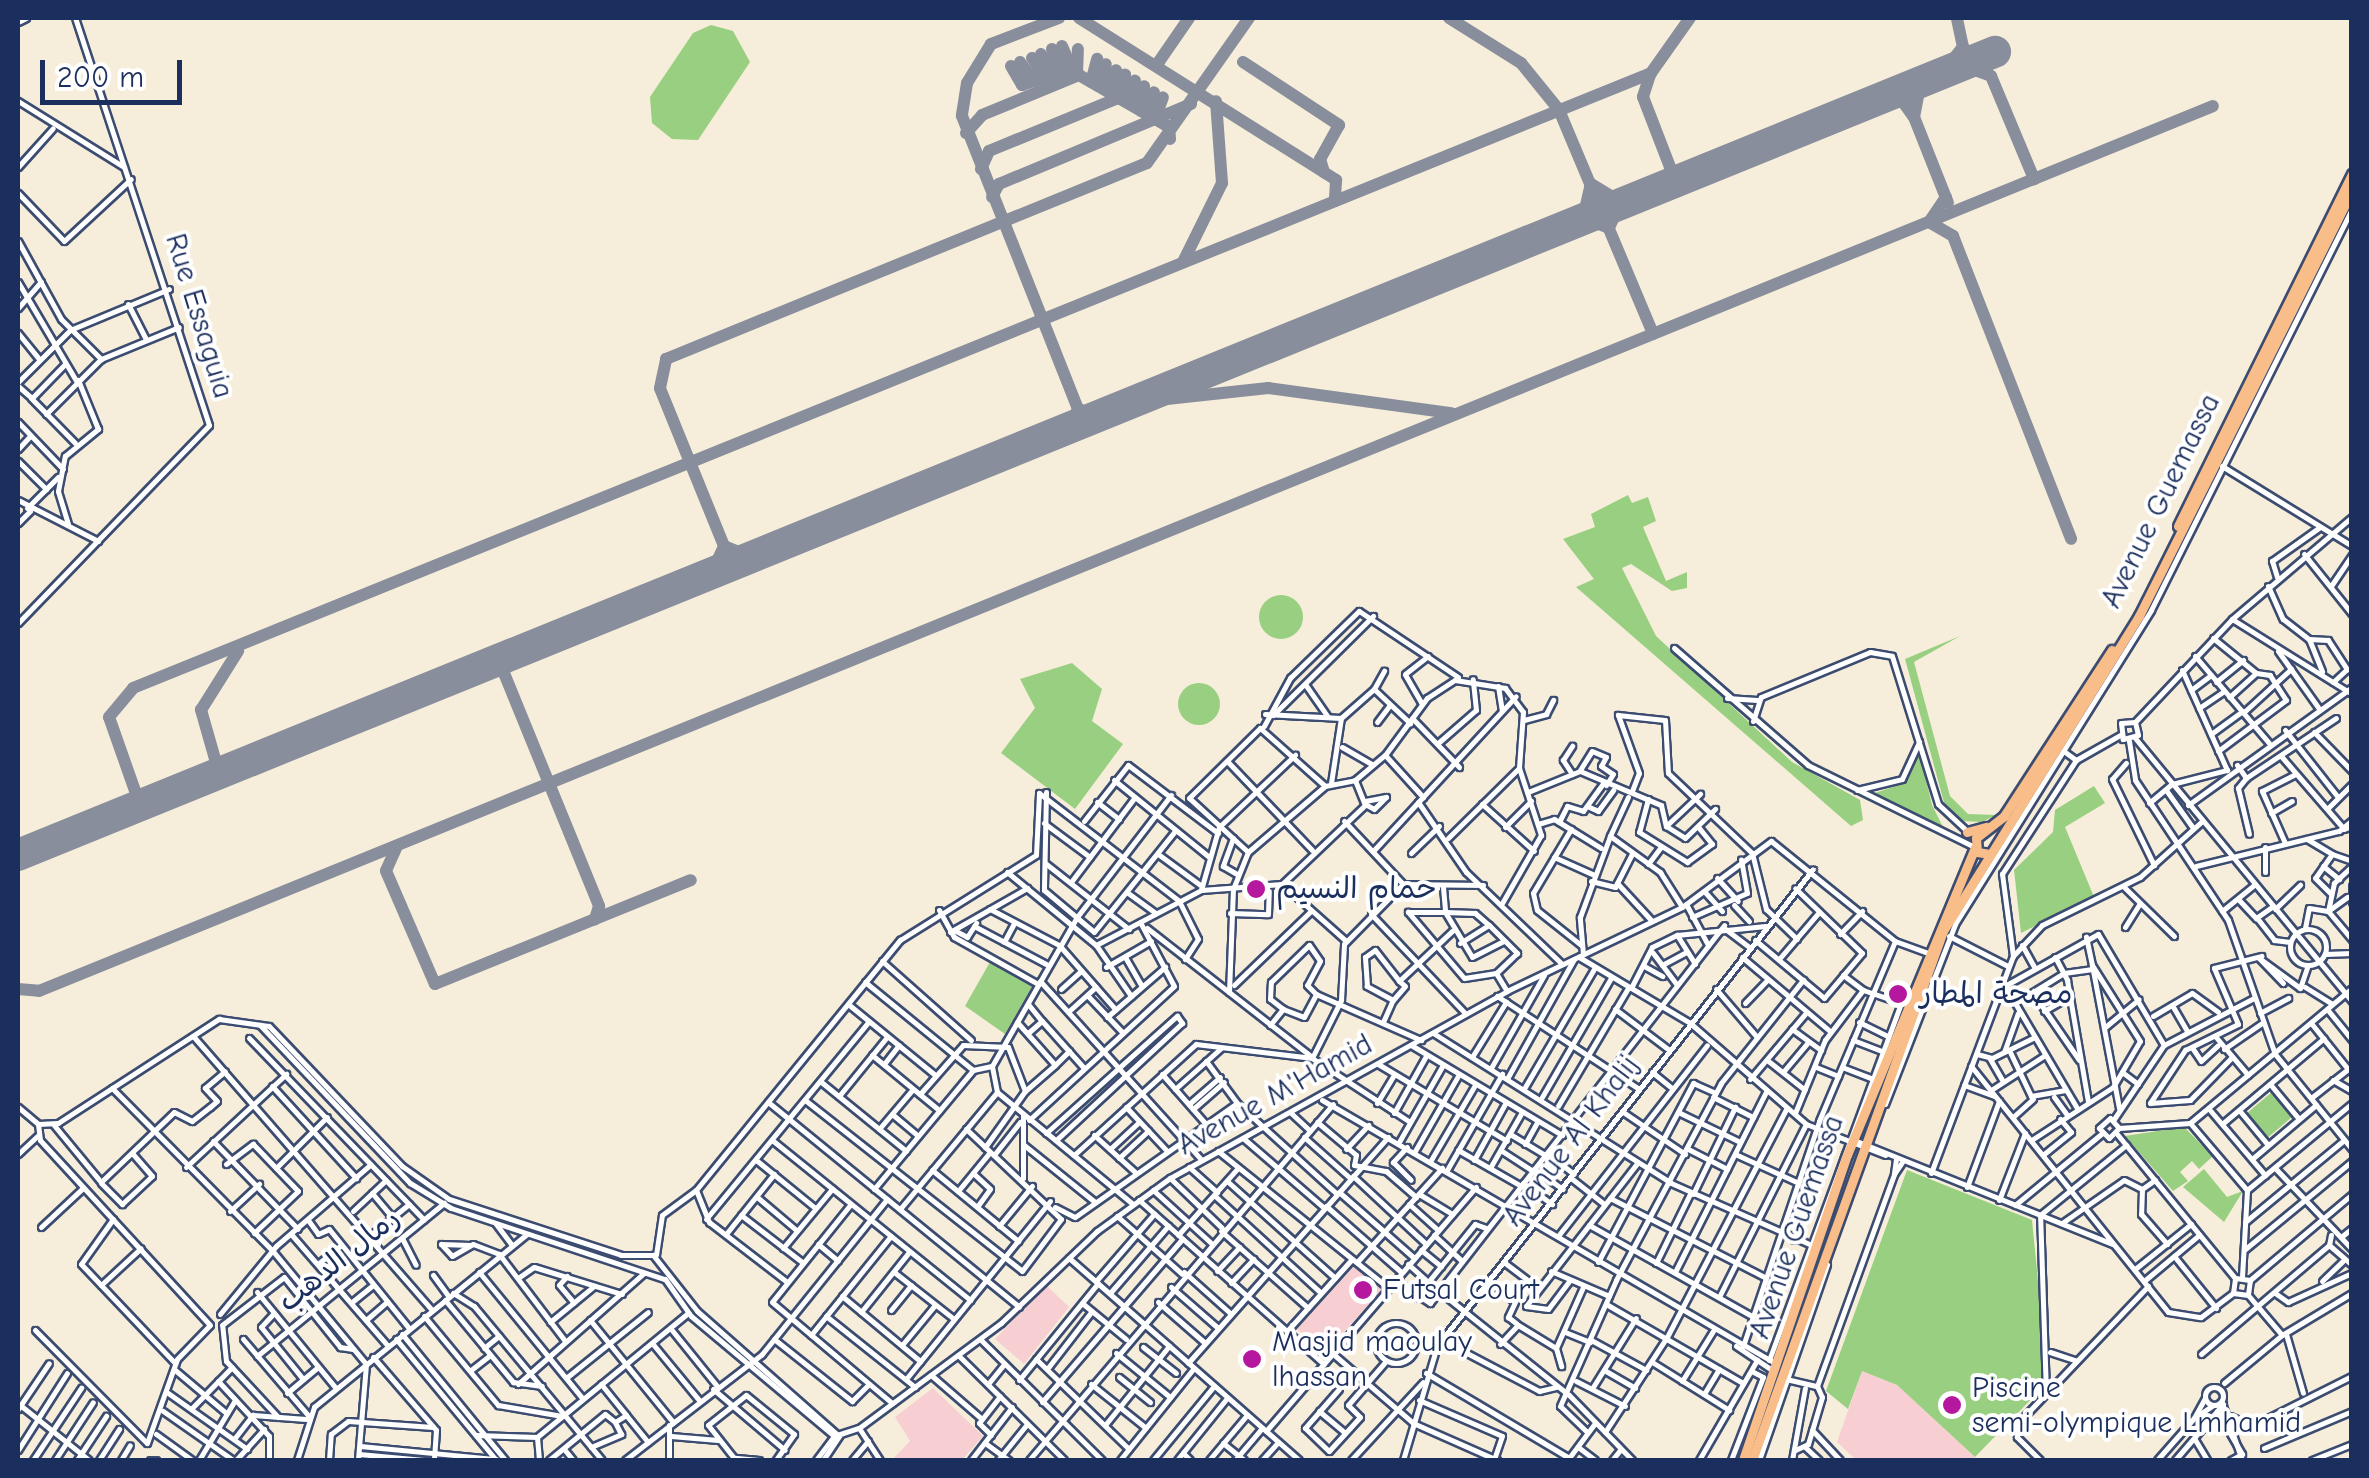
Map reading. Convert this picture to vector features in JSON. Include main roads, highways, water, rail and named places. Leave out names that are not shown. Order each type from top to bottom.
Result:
[{"type":"main road","name":"Avenue Guemassa","points":[[2216,463],[2352,174]]},
{"type":"main road","name":"Avenue Guemassa","points":[[1744,1460],[1780,1371],[1904,1004],[1929,954],[1996,843],[2140,616],[2352,190]]},
{"type":"main road","name":"Avenue Guemassa","points":[[1755,1460],[1813,1246],[1929,954],[1982,834],[1998,822],[2058,748]]},
{"type":"main road","points":[[1968,832],[1998,822]]},
{"type":"main road","points":[[1982,834],[1996,843]]},
{"type":"main road","points":[[1975,847],[1990,854]]},
{"type":"place","name":"حمام النسيم","points":[[1256,889]]},
{"type":"place","name":"مصحة المطار","points":[[1898,994]]},
{"type":"place","name":"Futsal Court","points":[[1363,1290]]},
{"type":"place","name":"Masjid maoulay lhassan","points":[[1252,1359]]},
{"type":"place","name":"Piscine semi-olympique Lmhamid","points":[[1952,1405]]}]
